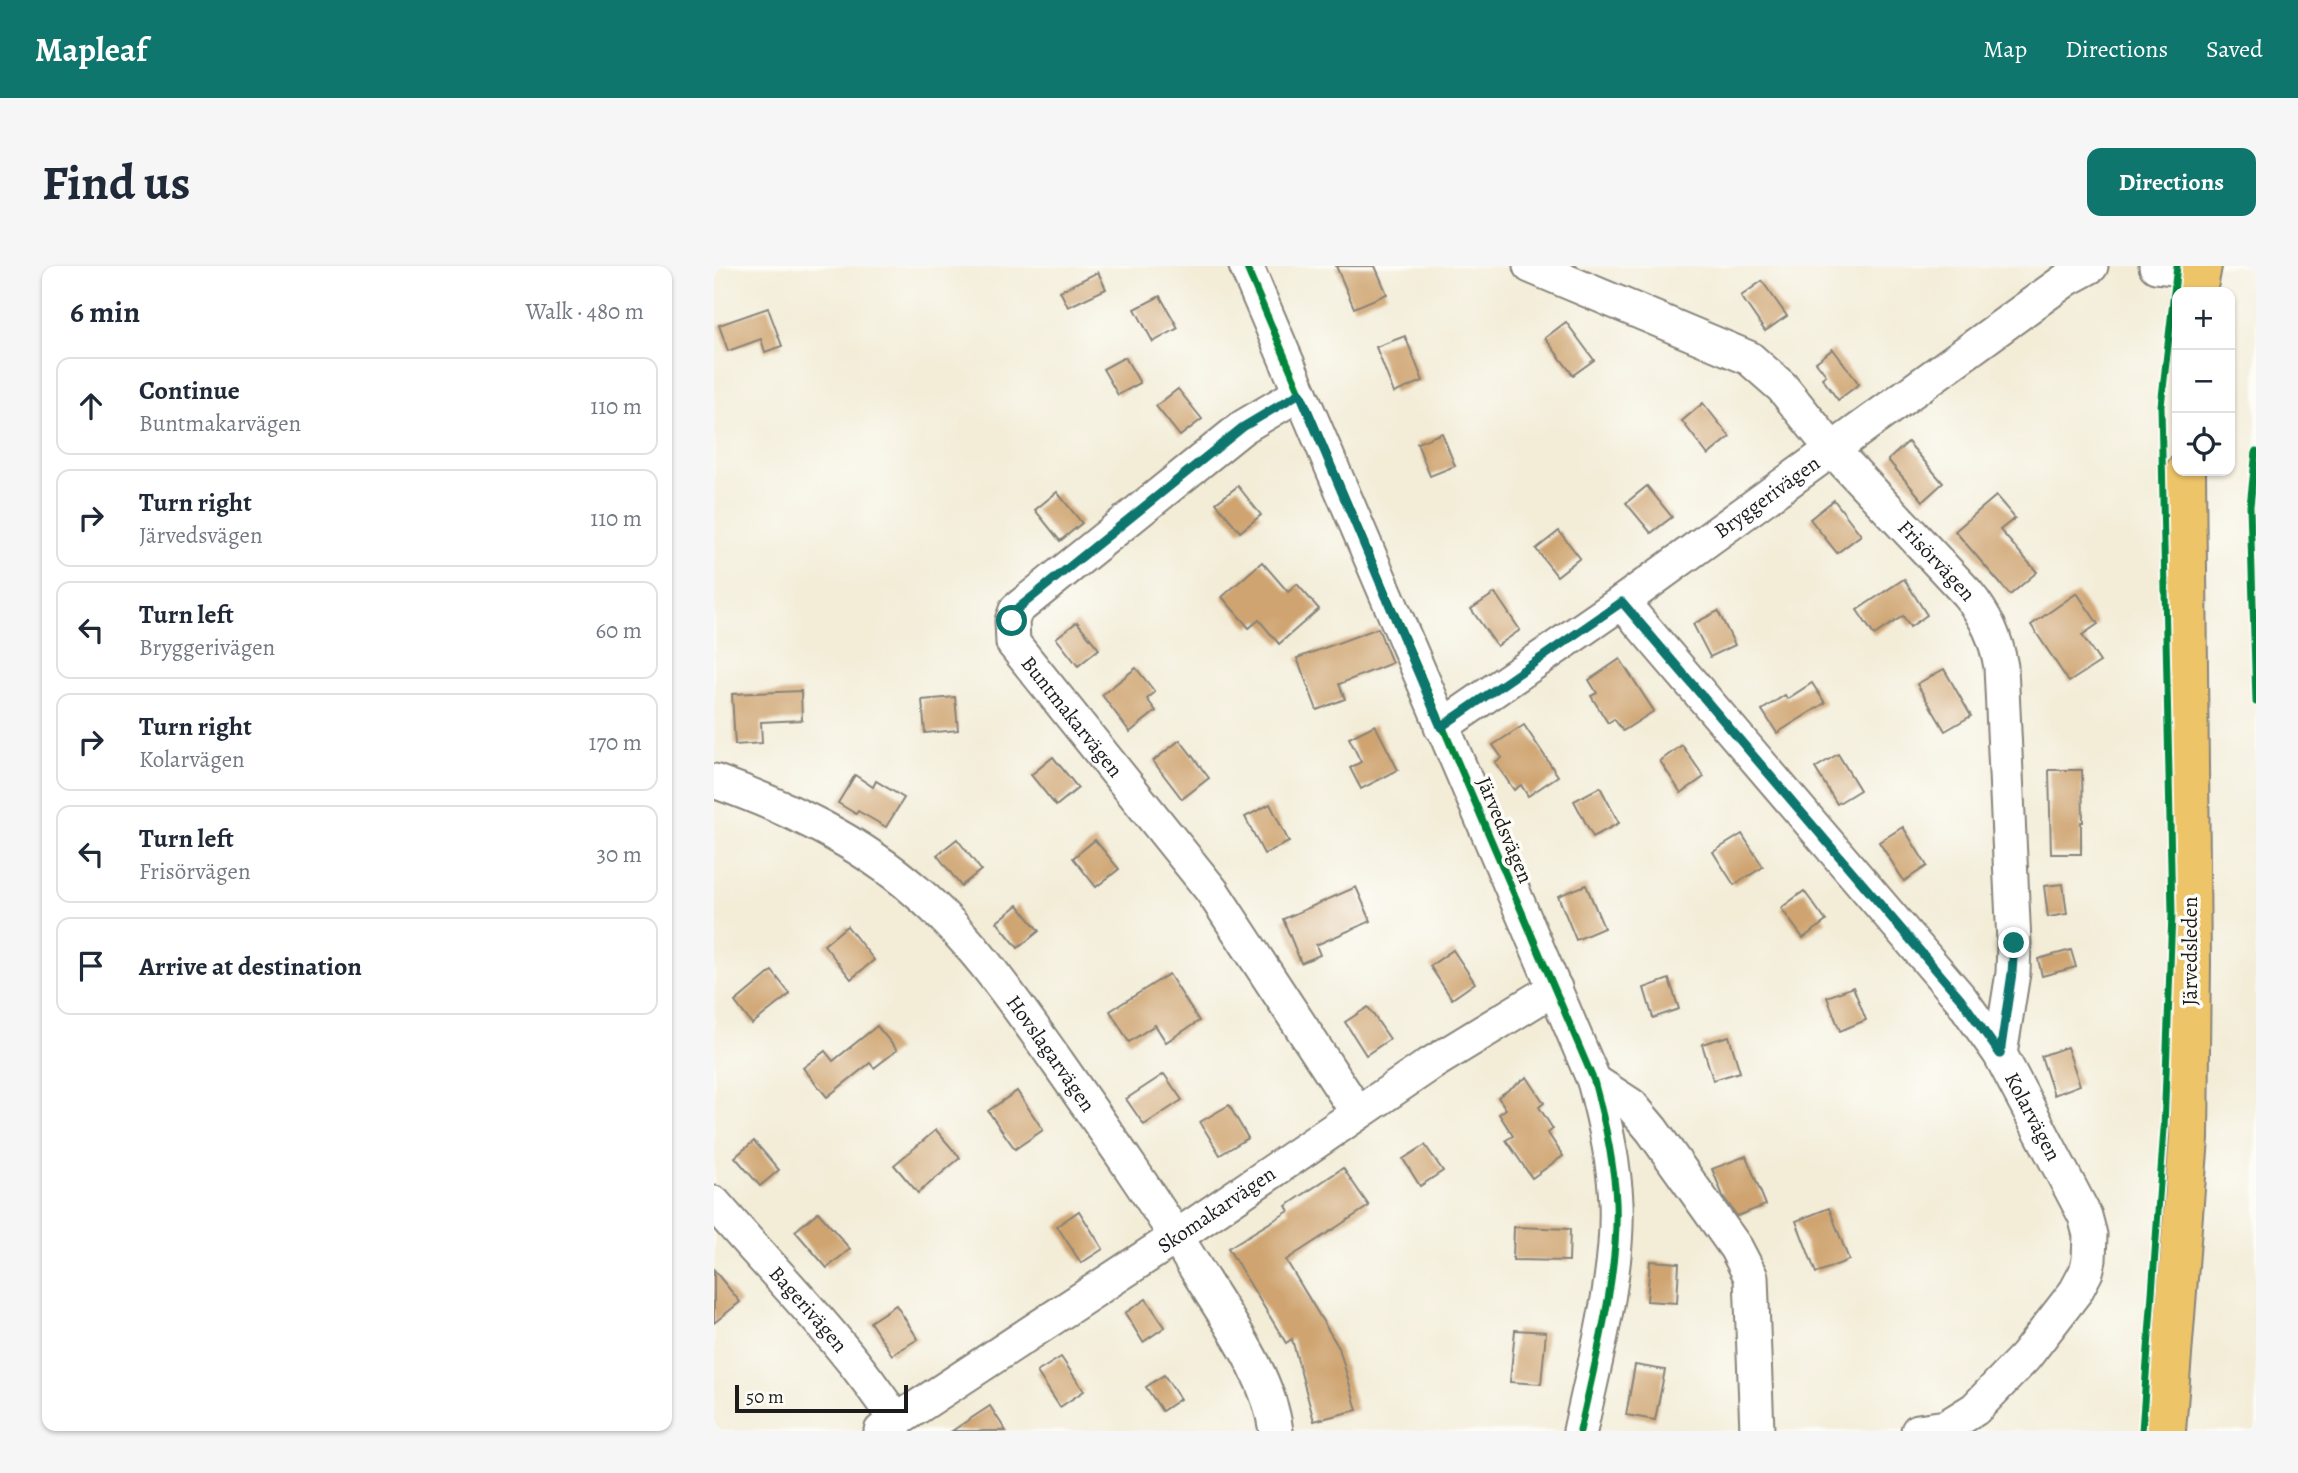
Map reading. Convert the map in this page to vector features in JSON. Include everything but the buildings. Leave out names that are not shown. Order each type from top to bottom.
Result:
[{"type":"main road","name":"Järvedsleden","points":[[2166,1431],[2189,1138],[2191,963],[2186,476]]},
{"type":"street","name":"Järvedsvägen","points":[[1246,266],[1594,1081],[1610,1148],[1616,1205],[1612,1262],[1603,1322],[1580,1431]]},
{"type":"street","name":"Frisörvägen","points":[[1530,266],[1749,358],[1782,387],[1831,449],[1968,593],[1985,617],[1998,648],[2001,667],[2014,943],[2000,1054]]},
{"type":"street","name":"Bryggerivägen","points":[[1441,727],[1622,602],[2067,279],[2091,266]]},
{"type":"street","points":[[2156,266],[2200,276]]},
{"type":"street","name":"Buntmakarvägen","points":[[1300,393],[1243,427],[1016,610],[1012,631],[1013,643],[1212,891],[1357,1112]]},
{"type":"street","name":"Kolarvägen","points":[[1622,602],[1952,989],[2000,1054],[2085,1216],[2090,1235],[2086,1272],[2076,1291],[2025,1357],[1975,1409],[1946,1427],[1918,1431]]},
{"type":"street","name":"Hovslagarvägen","points":[[714,781],[834,833],[883,863],[919,893],[983,961],[1028,1020],[1177,1237],[1240,1341],[1266,1391],[1276,1431]]},
{"type":"street","name":"Skomakarvägen","points":[[909,1422],[1357,1112],[1555,988]]},
{"type":"street","points":[[1594,1081],[1631,1105],[1652,1130],[1735,1248],[1751,1276],[1757,1431]]},
{"type":"street","name":"Bagerivägen","points":[[714,1203],[875,1388],[909,1422]]},
{"type":"cycle path","points":[[1246,266],[1594,1081],[1611,1156],[1616,1230],[1605,1317],[1580,1431]]},
{"type":"cycle path","points":[[2142,1431],[2164,1129],[2172,913],[2161,406],[2177,266]]},
{"type":"cycle path","points":[[2256,451],[2250,506],[2256,702]]},
{"type":"route","points":[[1012,621],[1016,610],[1243,427],[1300,393],[1441,727],[1622,602],[1870,890],[1961,999],[2000,1054],[2014,943]]}]
